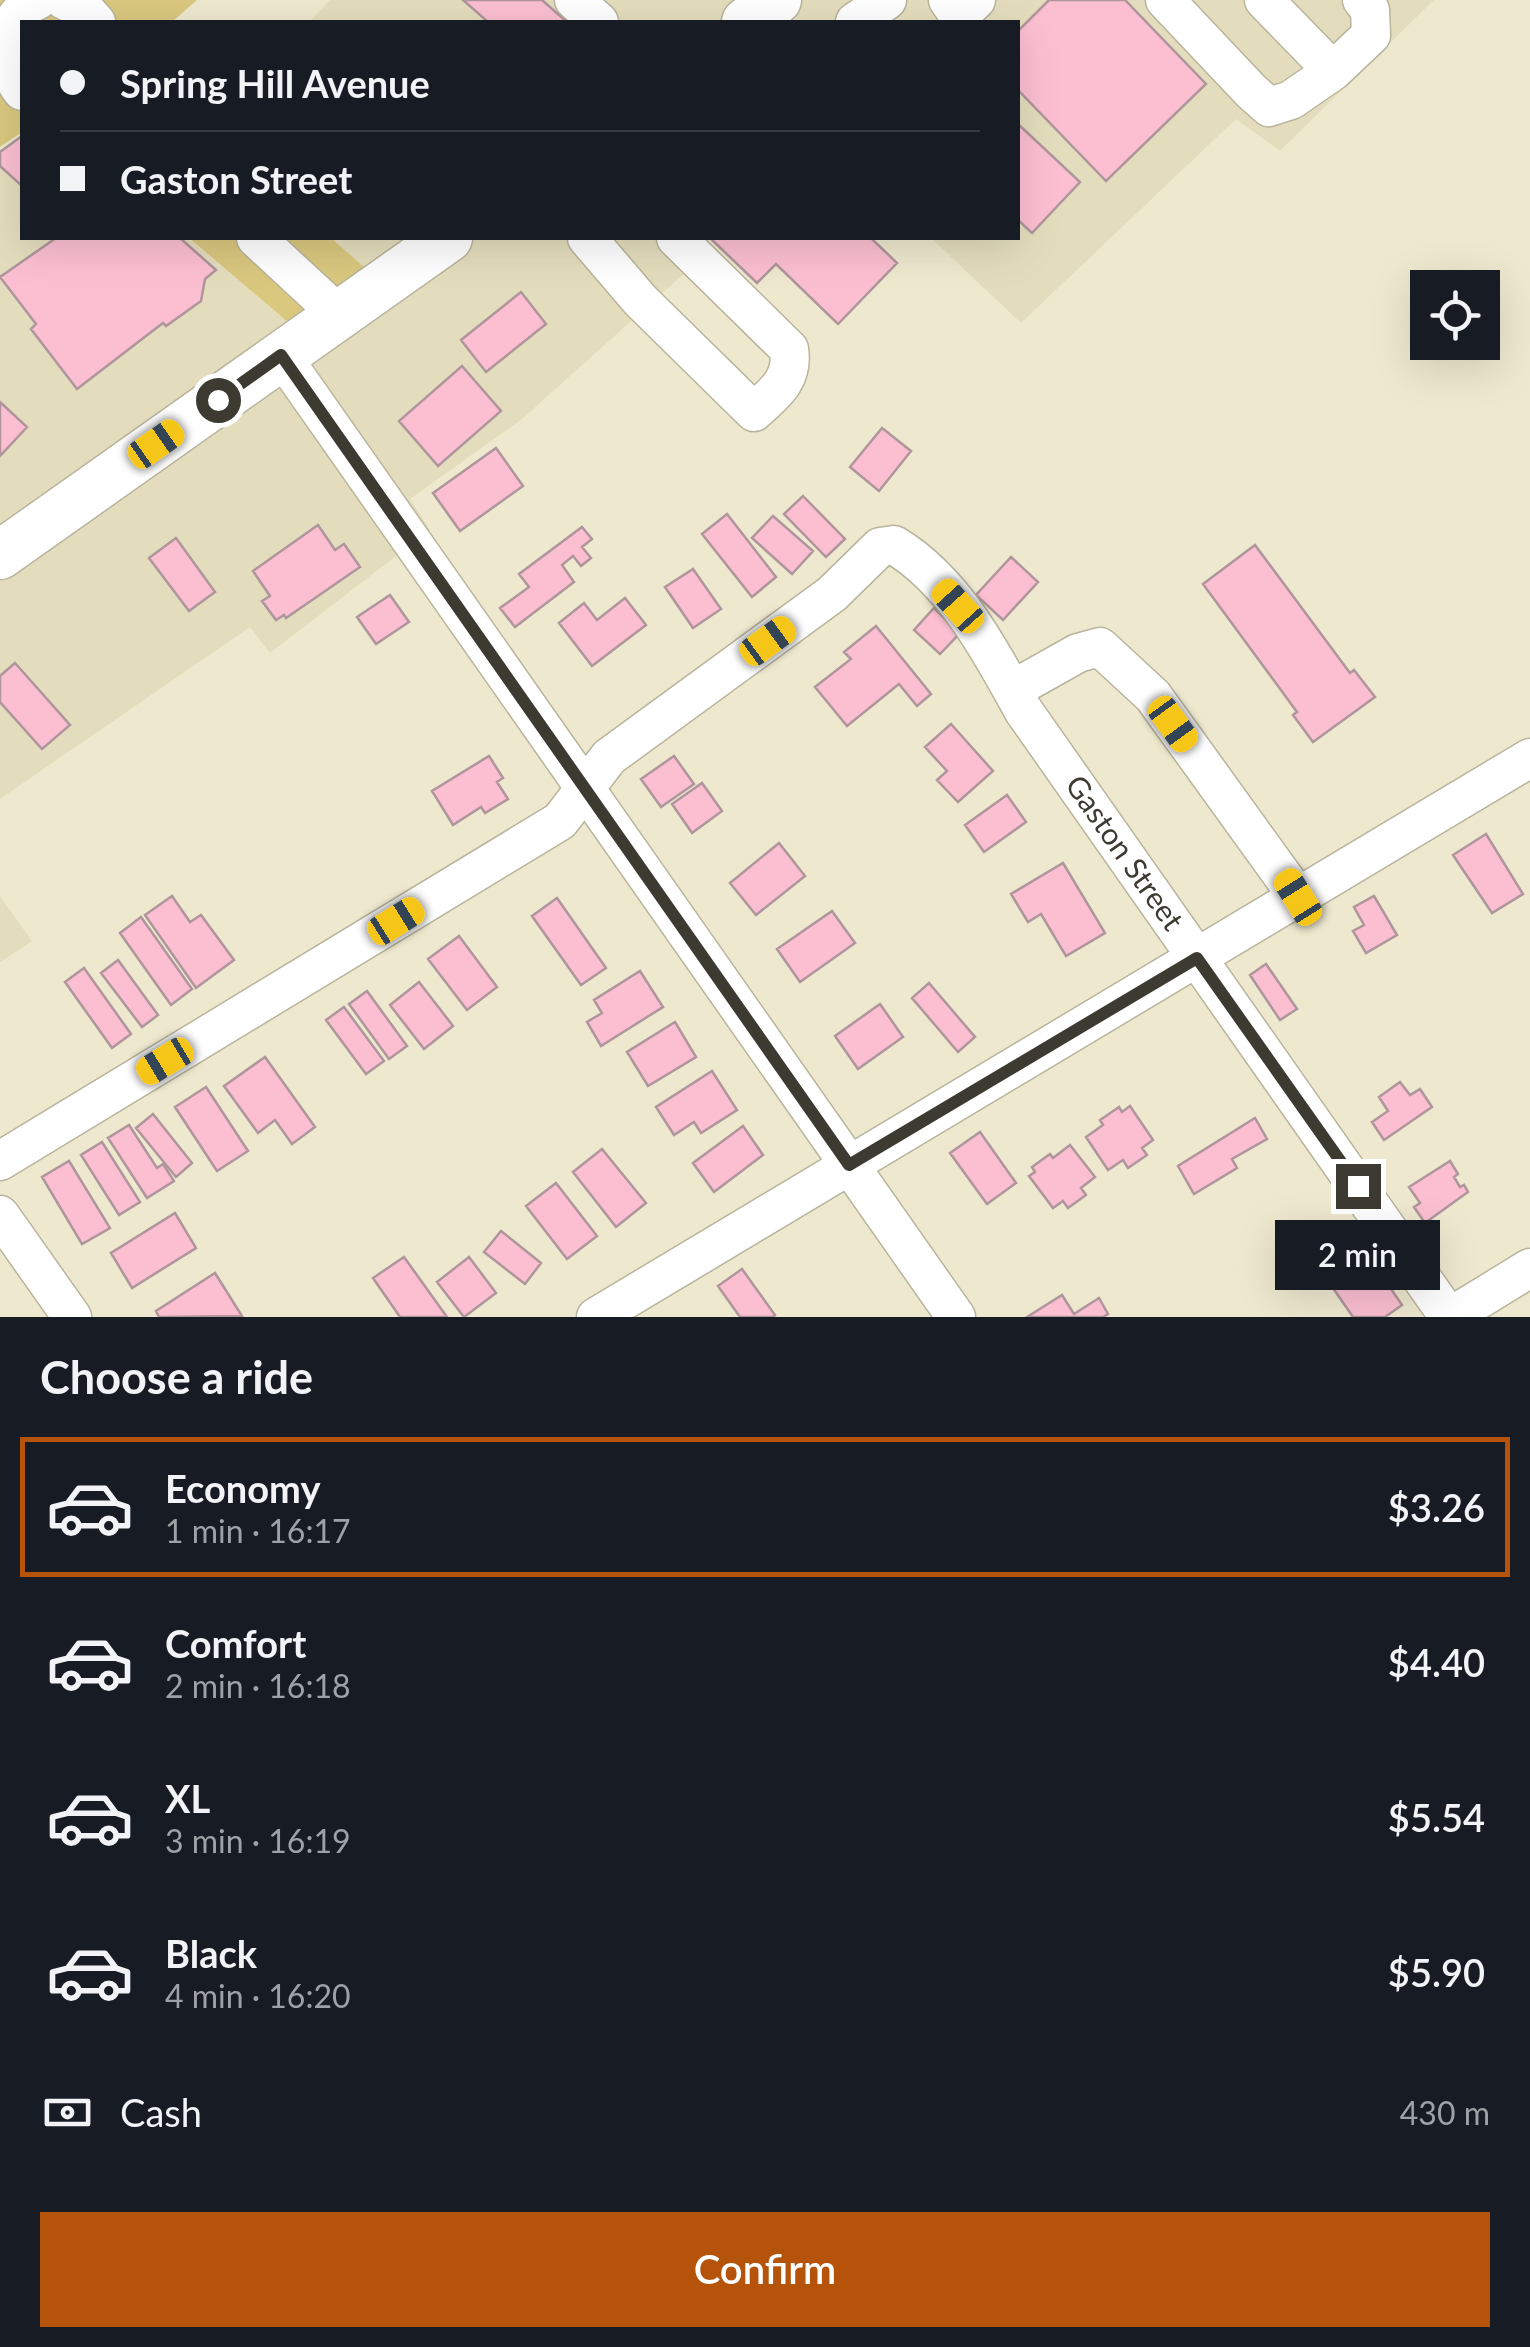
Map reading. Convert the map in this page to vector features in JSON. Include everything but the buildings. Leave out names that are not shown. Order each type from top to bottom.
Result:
[{"type":"main road","points":[[0,555],[445,240]]},
{"type":"street","points":[[20,89],[8,76],[1,45],[4,30],[13,16],[38,0]]},
{"type":"street","points":[[64,0],[94,20]]},
{"type":"street","points":[[574,0],[597,20]]},
{"type":"street","points":[[858,20],[887,0]]},
{"type":"street","points":[[948,0],[959,16],[976,0]]},
{"type":"street","points":[[1165,0],[1251,92],[1270,106],[1291,100],[1333,71],[1372,35],[1370,10],[1362,0]]},
{"type":"street","points":[[1264,0],[1333,71]]},
{"type":"street","points":[[258,240],[338,314]]},
{"type":"street","points":[[600,241],[640,300],[754,412],[783,385],[792,364],[789,348],[678,240]]},
{"type":"street","points":[[281,355],[956,1317]]},
{"type":"street","name":"Gaston Street","points":[[584,789],[609,757],[832,594],[880,547],[894,544],[912,555],[980,631],[1012,690],[1450,1317]]},
{"type":"street","points":[[1012,690],[1078,652],[1100,648],[1153,696],[1298,897]]},
{"type":"street","points":[[596,1317],[1298,897],[1525,771]]},
{"type":"street","points":[[0,1161],[560,821],[584,789]]},
{"type":"street","points":[[0,1215],[72,1317]]},
{"type":"street","points":[[1450,1317],[1530,1268]]},
{"type":"shaded area","points":[[0,0],[197,0],[174,20],[20,20],[20,133],[0,147]]},
{"type":"shaded area","points":[[330,0],[1434,0],[1280,151],[1236,119],[1021,323],[933,240],[1020,240],[1020,20],[311,20]]},
{"type":"shaded area","points":[[20,136],[20,240],[190,240],[296,329],[372,275],[333,240],[679,240],[697,262],[522,419],[410,499],[430,530],[270,653],[250,627],[0,799],[0,150]]},
{"type":"shaded area","points":[[191,240],[333,240],[373,275],[296,329]]},
{"type":"shaded area","points":[[0,896],[32,941],[0,962]]},
{"type":"route","points":[[218,400],[281,355],[849,1165],[1197,958],[1358,1186]]}]
